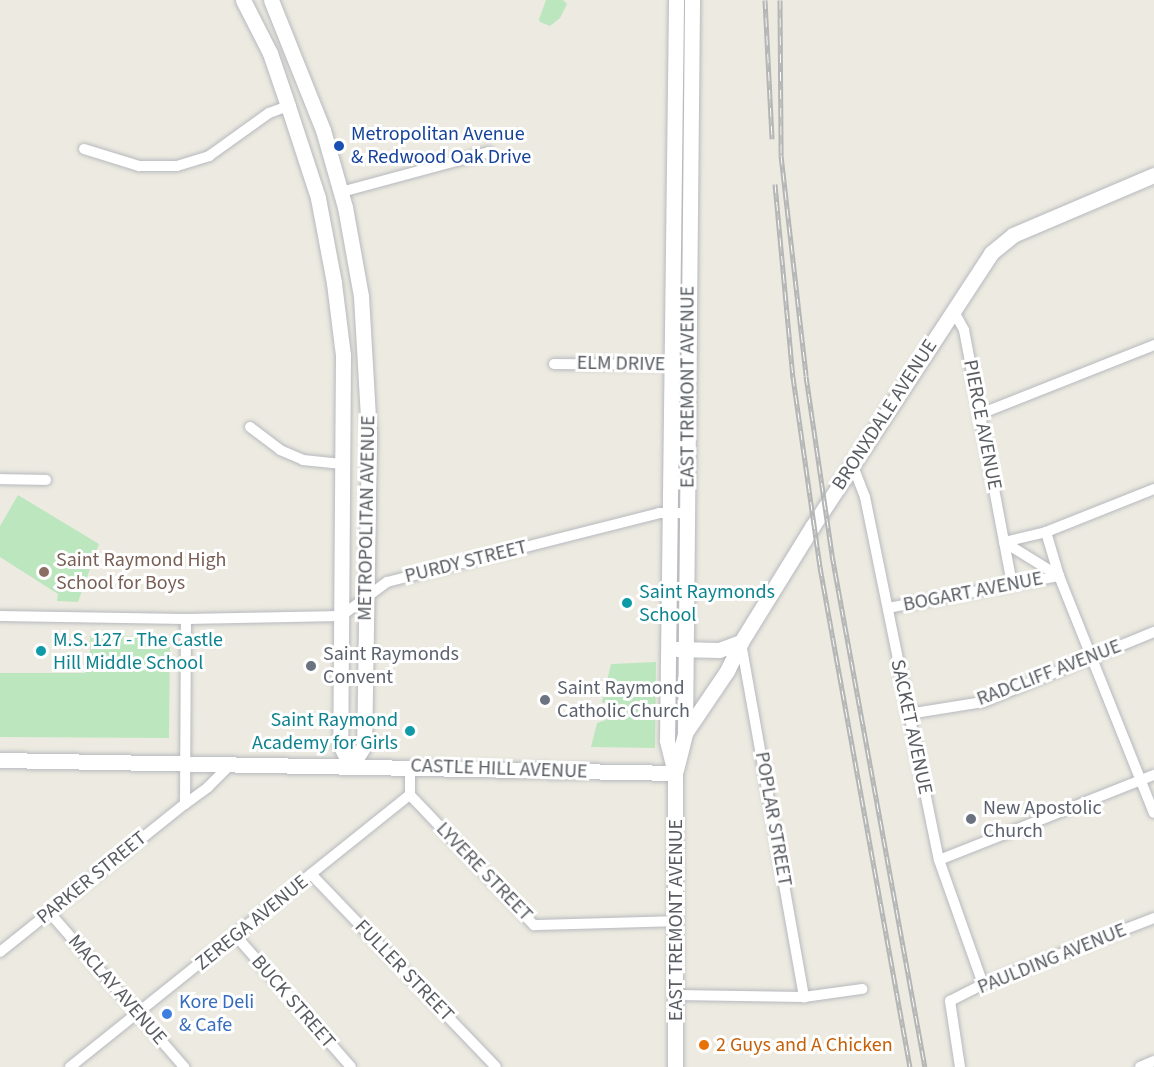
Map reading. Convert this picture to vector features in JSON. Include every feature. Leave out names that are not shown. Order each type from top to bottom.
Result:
[{"type":"main road","name":"METROPOLITAN AVENUE","points":[[243,0],[268,51],[318,198],[334,283],[343,351],[340,745],[351,766],[364,746],[369,435],[365,350],[356,264],[341,192],[323,130],[270,0]]},
{"type":"main road","name":"EAST TREMONT AVENUE","points":[[675,1067],[675,773],[667,740],[676,0]]},
{"type":"main road","name":"EAST TREMONT AVENUE","points":[[675,773],[685,733],[692,0]]},
{"type":"main road","points":[[268,51],[288,42]]},
{"type":"main road","points":[[675,58],[692,58]]},
{"type":"main road","name":"BRONXDALE AVENUE","points":[[685,733],[727,671],[741,642],[953,310],[998,245],[1013,235],[1154,175]]},
{"type":"main road","points":[[673,226],[689,226]]},
{"type":"main road","points":[[343,351],[365,350]]},
{"type":"main road","points":[[668,649],[719,650],[741,642]]},
{"type":"main road","name":"CASTLE HILL AVENUE","points":[[0,760],[675,773]]},
{"type":"street","points":[[84,149],[139,166],[177,166],[209,156],[269,113],[288,106]]},
{"type":"street","points":[[341,192],[489,152]]},
{"type":"street","name":"PIERCE AVENUE","points":[[953,310],[964,330],[1011,585]]},
{"type":"street","points":[[980,414],[1154,345]]},
{"type":"street","name":"ELM DRIVE","points":[[554,364],[688,365]]},
{"type":"street","points":[[250,428],[280,450],[303,460],[342,464]]},
{"type":"street","name":"SACKET AVENUE","points":[[853,466],[865,497],[939,860],[983,984]]},
{"type":"street","points":[[0,479],[46,480]]},
{"type":"street","points":[[1004,542],[1046,532],[1154,489]]},
{"type":"street","name":"PURDY STREET","points":[[341,616],[387,582],[659,513],[687,513]]},
{"type":"street","points":[[1046,532],[1059,576],[1154,813]]},
{"type":"street","points":[[1004,542],[1059,576]]},
{"type":"street","name":"BOGART AVENUE","points":[[888,608],[1059,576]]},
{"type":"street","points":[[0,616],[186,619],[341,616]]},
{"type":"street","points":[[185,804],[186,619]]},
{"type":"street","name":"RADCLIFF AVENUE","points":[[908,714],[983,702],[1154,632]]},
{"type":"street","name":"POPLAR STREET","points":[[741,642],[804,997]]},
{"type":"street","name":"PARKER STREET","points":[[0,952],[208,787],[231,764]]},
{"type":"street","points":[[410,767],[410,795]]},
{"type":"street","points":[[939,860],[1154,775]]},
{"type":"street","name":"ZEREGA AVENUE","points":[[70,1067],[410,795]]},
{"type":"street","name":"LYVERE STREET","points":[[410,795],[534,926],[676,921]]},
{"type":"street","name":"FULLER STREET","points":[[312,874],[496,1067]]},
{"type":"street","name":"MACLAY AVENUE","points":[[49,912],[184,1067]]},
{"type":"street","name":"PAULDING AVENUE","points":[[960,1067],[950,1001],[983,984],[1154,918]]},
{"type":"street","name":"BUCK STREET","points":[[236,936],[351,1067]]},
{"type":"street","points":[[676,995],[804,997],[862,989]]},
{"type":"street","points":[[1140,1067],[1154,1061]]},
{"type":"green space","points":[[546,0],[563,0],[567,4],[560,18],[550,26],[540,22],[539,19]]},
{"type":"green space","name":"Saint Raymond High School for Boys","points":[[18,495],[99,544],[78,602],[57,601],[58,594],[0,557],[0,526]]},
{"type":"green space","points":[[90,636],[170,637],[169,738],[0,737],[0,673],[85,673],[85,666],[90,665]]},
{"type":"green space","points":[[656,662],[655,748],[591,747],[597,723],[606,720],[609,713],[607,704],[602,702],[611,664]]},
{"type":"railway","points":[[765,0],[772,139]]},
{"type":"railway","points":[[780,0],[781,155],[806,376],[832,555],[925,1067]]},
{"type":"railway","points":[[775,184],[793,377],[820,567],[910,1067]]},
{"type":"place","name":"Metropolitan Avenue & Redwood Oak Drive","points":[[339,146]]},
{"type":"place","name":"Saint Raymond High School for Boys","points":[[44,572]]},
{"type":"place","name":"Saint Raymonds School","points":[[627,603]]},
{"type":"place","name":"M.S. 127 - The Castle Hill Middle School","points":[[41,651]]},
{"type":"place","name":"Saint Raymonds Convent","points":[[311,666]]},
{"type":"place","name":"Saint Raymond Catholic Church","points":[[545,700]]},
{"type":"place","name":"Saint Raymond Academy for Girls","points":[[410,731]]},
{"type":"place","name":"New Apostolic Church","points":[[971,819]]},
{"type":"place","name":"Kore Deli & Cafe","points":[[167,1014]]},
{"type":"place","name":"2 Guys and A Chicken","points":[[704,1045]]}]
